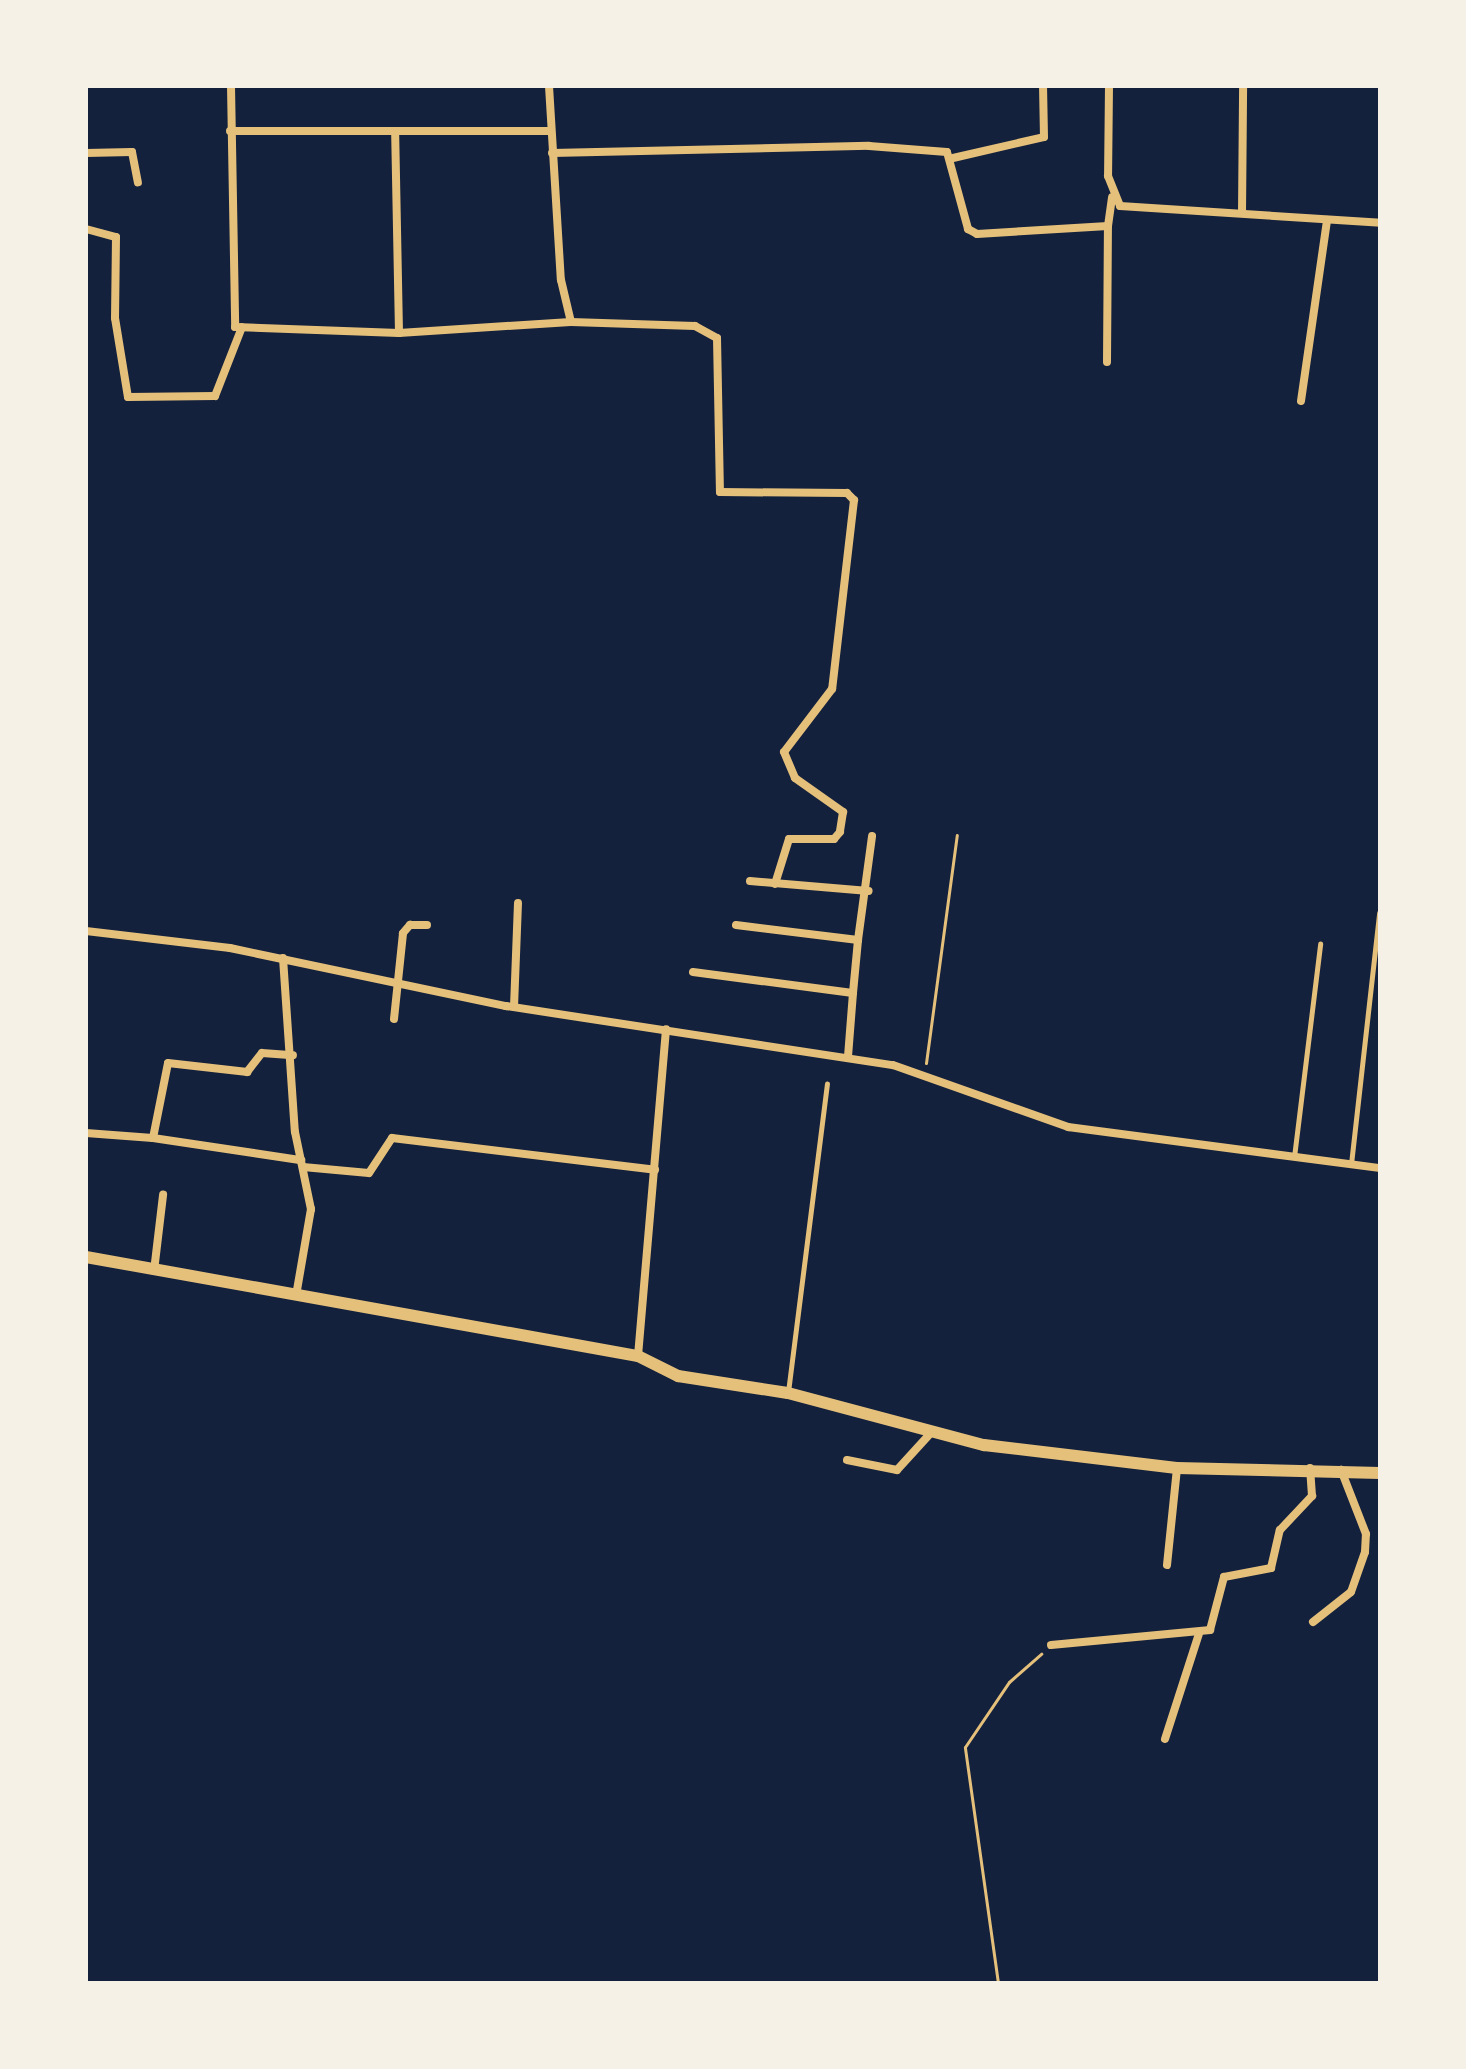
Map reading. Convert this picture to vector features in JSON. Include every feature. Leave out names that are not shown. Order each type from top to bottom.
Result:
[{"type":"street","points":[[231,86],[229,322],[242,327],[399,333],[571,322],[695,326],[717,338],[720,492],[847,493],[854,500],[832,689],[784,752],[795,778],[843,812],[840,832],[789,839],[775,884]]},
{"type":"street","points":[[549,86],[549,131],[571,322]]},
{"type":"street","points":[[552,153],[869,146],[953,158],[1044,137],[1043,86]]},
{"type":"street","points":[[1107,362],[1108,226],[1112,197],[1109,86]]},
{"type":"street","points":[[1242,213],[1243,86]]},
{"type":"street","points":[[230,131],[549,131]]},
{"type":"street","points":[[395,133],[399,333]]},
{"type":"street","points":[[86,153],[132,152],[138,182]]},
{"type":"street","points":[[953,158],[972,232],[1108,226]]},
{"type":"street","points":[[1112,197],[1127,209],[1164,213],[1242,213],[1380,223]]},
{"type":"street","points":[[1301,401],[1327,220]]},
{"type":"street","points":[[86,229],[116,237],[115,318],[128,397],[215,396],[242,327]]},
{"type":"street","points":[[848,1057],[858,940],[869,891],[872,836]]},
{"type":"street","points":[[750,881],[869,891]]},
{"type":"street","points":[[514,1007],[518,903]]},
{"type":"street","points":[[394,1019],[395,982],[406,927],[427,925]]},
{"type":"street","points":[[736,925],[858,940]]},
{"type":"street","points":[[86,931],[283,958],[514,1007],[848,1057],[925,1075],[1068,1127],[1380,1168]]},
{"type":"street","points":[[283,958],[302,1164],[311,1209],[296,1296]]},
{"type":"street","points":[[693,972],[853,993]]},
{"type":"street","points":[[638,1356],[666,1029]]},
{"type":"street","points":[[153,1138],[168,1063],[247,1072],[262,1053],[293,1055]]},
{"type":"street","points":[[86,1133],[153,1138],[369,1173],[392,1138],[655,1170]]},
{"type":"street","points":[[154,1272],[163,1195]]},
{"type":"street","points":[[86,1257],[154,1272],[638,1356],[678,1376],[788,1393],[929,1435],[1177,1468],[1310,1468],[1380,1473]]},
{"type":"street","points":[[847,1460],[897,1470],[929,1435]]},
{"type":"street","points":[[1167,1565],[1177,1468]]},
{"type":"street","points":[[1051,1645],[1199,1634],[1215,1626],[1224,1577],[1271,1568],[1282,1526],[1312,1496],[1310,1468]]},
{"type":"street","points":[[1313,1622],[1351,1592],[1365,1552],[1366,1534],[1341,1470]]},
{"type":"street","points":[[1165,1739],[1199,1634]]},
{"type":"lane","points":[[1351,1165],[1379,913]]},
{"type":"lane","points":[[1294,1158],[1320,944]]},
{"type":"lane","points":[[788,1393],[827,1083]]},
{"type":"path","points":[[925,1075],[957,835]]},
{"type":"path","points":[[998,1983],[965,1747],[1009,1682],[1051,1645]]}]
